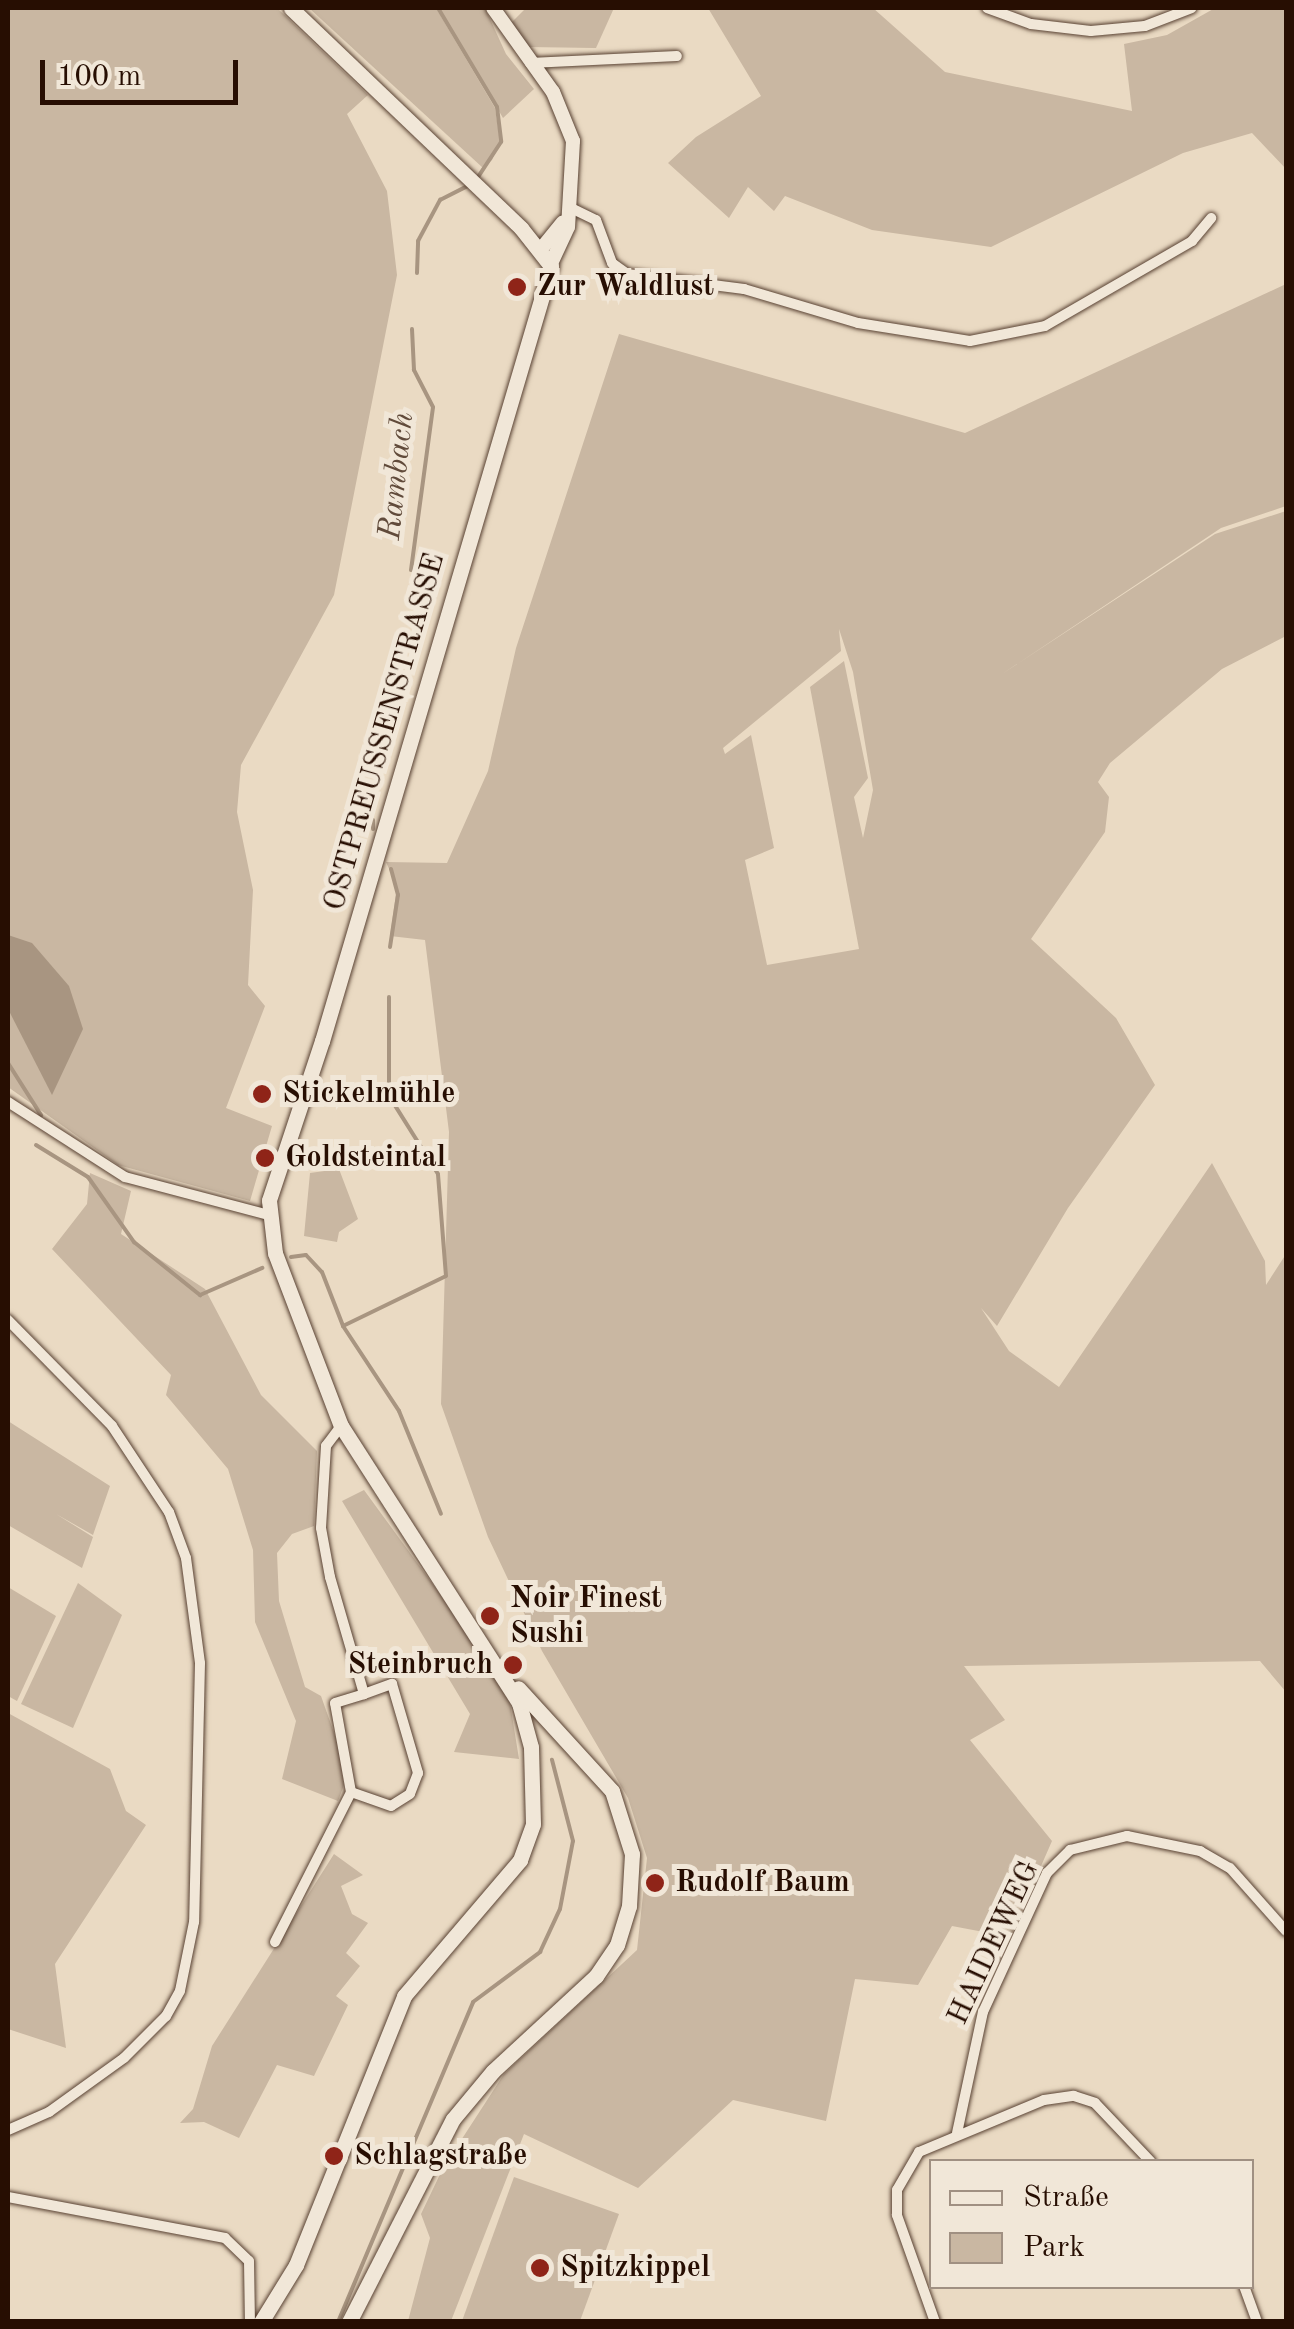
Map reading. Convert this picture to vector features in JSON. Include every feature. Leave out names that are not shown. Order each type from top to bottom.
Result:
[{"type":"main road","points":[[290,8],[546,255]]},
{"type":"main road","name":"OSTPREUSSENSTRASSE","points":[[268,1215],[274,1172],[324,1034],[546,255]]},
{"type":"main road","points":[[268,1215],[280,1268],[340,1426],[508,1678],[594,1764],[625,1821],[632,1872],[624,1923],[596,1976],[485,2080],[454,2119],[352,2318]]},
{"type":"main road","points":[[261,2322],[296,2265],[404,1996],[525,1852],[533,1824],[530,1747],[508,1678]]},
{"type":"main road","points":[[530,1747],[559,1732]]},
{"type":"street","name":"OSTPREUSSENSTRASSE","points":[[493,8],[553,92],[570,128],[576,168],[571,208],[546,255]]},
{"type":"street","points":[[987,8],[1031,24],[1091,31],[1145,26],[1192,8]]},
{"type":"street","points":[[529,63],[677,56]]},
{"type":"street","points":[[571,208],[596,220],[612,263],[627,274],[744,289],[858,322],[970,341],[1008,338],[1062,317],[1192,241],[1212,218]]},
{"type":"street","points":[[8,1102],[125,1177],[268,1215]]},
{"type":"street","points":[[8,1320],[112,1426],[175,1527],[194,1599],[200,1663],[189,1960],[166,2016],[82,2090],[8,2130]]},
{"type":"street","points":[[340,1426],[326,1446],[321,1528],[364,1694]]},
{"type":"street","points":[[275,1942],[314,1875],[351,1792],[335,1704],[392,1684],[417,1781],[410,1794],[391,1806],[351,1792]]},
{"type":"street","name":"HAIDEWEG","points":[[957,2132],[983,2012],[1047,1873],[1070,1850],[1127,1836],[1200,1851],[1230,1868],[1286,1932]]},
{"type":"street","points":[[934,2322],[896,2215],[898,2190],[919,2152],[957,2132],[1074,2096],[1095,2103],[1148,2159]]},
{"type":"street","points":[[8,2197],[225,2238],[249,2261],[250,2322]]},
{"type":"street","points":[[1245,2289],[1257,2322]]},
{"type":"green space","points":[[8,8],[277,8],[368,95],[347,114],[387,191],[397,275],[334,595],[241,765],[237,812],[253,890],[248,985],[265,1006],[226,1108],[272,1126],[250,1201],[118,1165],[8,1087]]},
{"type":"green space","points":[[309,8],[436,8],[495,108],[500,141],[492,160],[483,168]]},
{"type":"green space","points":[[439,8],[485,8],[506,54],[534,89],[503,118]]},
{"type":"green space","points":[[526,8],[614,8],[596,48],[527,47],[511,23]]},
{"type":"green space","points":[[708,8],[873,8],[945,72],[1132,111],[1124,44],[1167,35],[1215,8],[1286,8],[1286,169],[1252,133],[1183,153],[991,247],[872,230],[785,196],[774,211],[748,187],[729,218],[668,163],[696,137],[761,96]]},
{"type":"green space","points":[[1286,284],[1286,506],[1221,528],[1002,674],[1215,534],[1286,511],[1286,636],[1222,669],[1110,763],[1098,782],[1109,797],[1105,832],[1031,939],[1116,1018],[1155,1085],[1068,1208],[997,1326],[981,1308],[1009,1351],[1059,1387],[1212,1163],[1265,1261],[1266,1285],[1286,1254],[1286,1692],[1260,1661],[964,1666],[1005,1720],[970,1740],[1052,1841],[1010,1937],[952,1926],[918,1985],[855,1979],[826,2121],[733,2100],[638,2188],[524,2134],[451,2321],[408,2321],[430,2238],[421,2214],[443,2168],[504,2074],[637,1950],[647,1858],[628,1798],[542,1651],[488,1537],[441,1404],[449,1132],[425,940],[390,936],[397,887],[386,862],[447,863],[488,771],[516,648],[619,334],[965,433]],"holes":[[[839,629],[853,672],[873,790],[863,838],[854,797],[868,778],[844,661],[810,687],[859,949],[767,965],[745,860],[774,848],[751,735],[725,754],[723,748],[841,651]]]},
{"type":"green space","points":[[339,1169],[358,1219],[339,1232],[337,1242],[304,1236],[310,1173]]},
{"type":"green space","points":[[90,1173],[131,1191],[121,1234],[205,1289],[261,1395],[317,1451],[314,1526],[292,1534],[277,1553],[279,1601],[305,1687],[321,1696],[338,1744],[344,1785],[338,1801],[282,1779],[296,1721],[255,1622],[253,1550],[228,1469],[166,1395],[171,1375],[52,1249],[87,1204]]},
{"type":"green space","points":[[8,1421],[110,1486],[93,1535],[56,1514],[93,1537],[82,1568],[8,1525]]},
{"type":"green space","points":[[364,1490],[491,1664],[509,1697],[519,1759],[454,1752],[470,1714],[342,1501]]},
{"type":"green space","points":[[78,1583],[122,1615],[73,1728],[21,1704]]},
{"type":"green space","points":[[8,1587],[56,1616],[17,1701],[8,1696]]},
{"type":"green space","points":[[8,1713],[110,1769],[126,1811],[146,1825],[55,1964],[66,2048],[8,2029]]},
{"type":"green space","points":[[334,1854],[363,1875],[341,1886],[352,1914],[368,1923],[346,1953],[360,1966],[336,1996],[348,2005],[314,2076],[277,2065],[239,2138],[204,2122],[180,2123],[193,2109],[212,2046]]},
{"type":"green space","name":"Spitzkippel","points":[[514,2177],[619,2214],[580,2321],[462,2321]]},
{"type":"shaded area","points":[[8,935],[32,943],[69,986],[83,1029],[52,1095],[8,1009]]},
{"type":"waterway","name":"Rambach","points":[[438,8],[497,107],[501,142],[478,177]]},
{"type":"waterway","name":"Rambach","points":[[417,273],[418,241],[440,200],[471,184]]},
{"type":"waterway","name":"Rambach","points":[[411,570],[433,407],[414,370],[412,329]]},
{"type":"waterway","name":"Rambach","points":[[373,820],[373,829]]},
{"type":"waterway","name":"Rambach","points":[[390,947],[398,895],[391,869]]},
{"type":"waterway","name":"Rambach","points":[[343,1326],[446,1276],[438,1174],[389,1096],[389,997]]},
{"type":"waterway","points":[[8,1063],[41,1115]]},
{"type":"waterway","points":[[36,1145],[88,1177],[134,1242],[200,1295],[262,1268]]},
{"type":"waterway","name":"Rambach","points":[[291,1257],[306,1255],[322,1272],[343,1326],[399,1411],[441,1514]]},
{"type":"waterway","name":"Rambach","points":[[338,2322],[473,2002],[540,1952],[560,1909],[573,1841],[552,1760]]},
{"type":"place","name":"Zur Waldlust","points":[[517,287]]},
{"type":"place","name":"Stickelmühle","points":[[262,1094]]},
{"type":"place","name":"Goldsteintal","points":[[265,1158]]},
{"type":"place","name":"Noir Finest Sushi","points":[[490,1616]]},
{"type":"place","name":"Steinbruch","points":[[513,1665]]},
{"type":"place","name":"Rudolf Baum","points":[[655,1883]]},
{"type":"place","name":"Schlagstraße","points":[[334,2156]]},
{"type":"place","name":"Spitzkippel","points":[[540,2268]]}]
